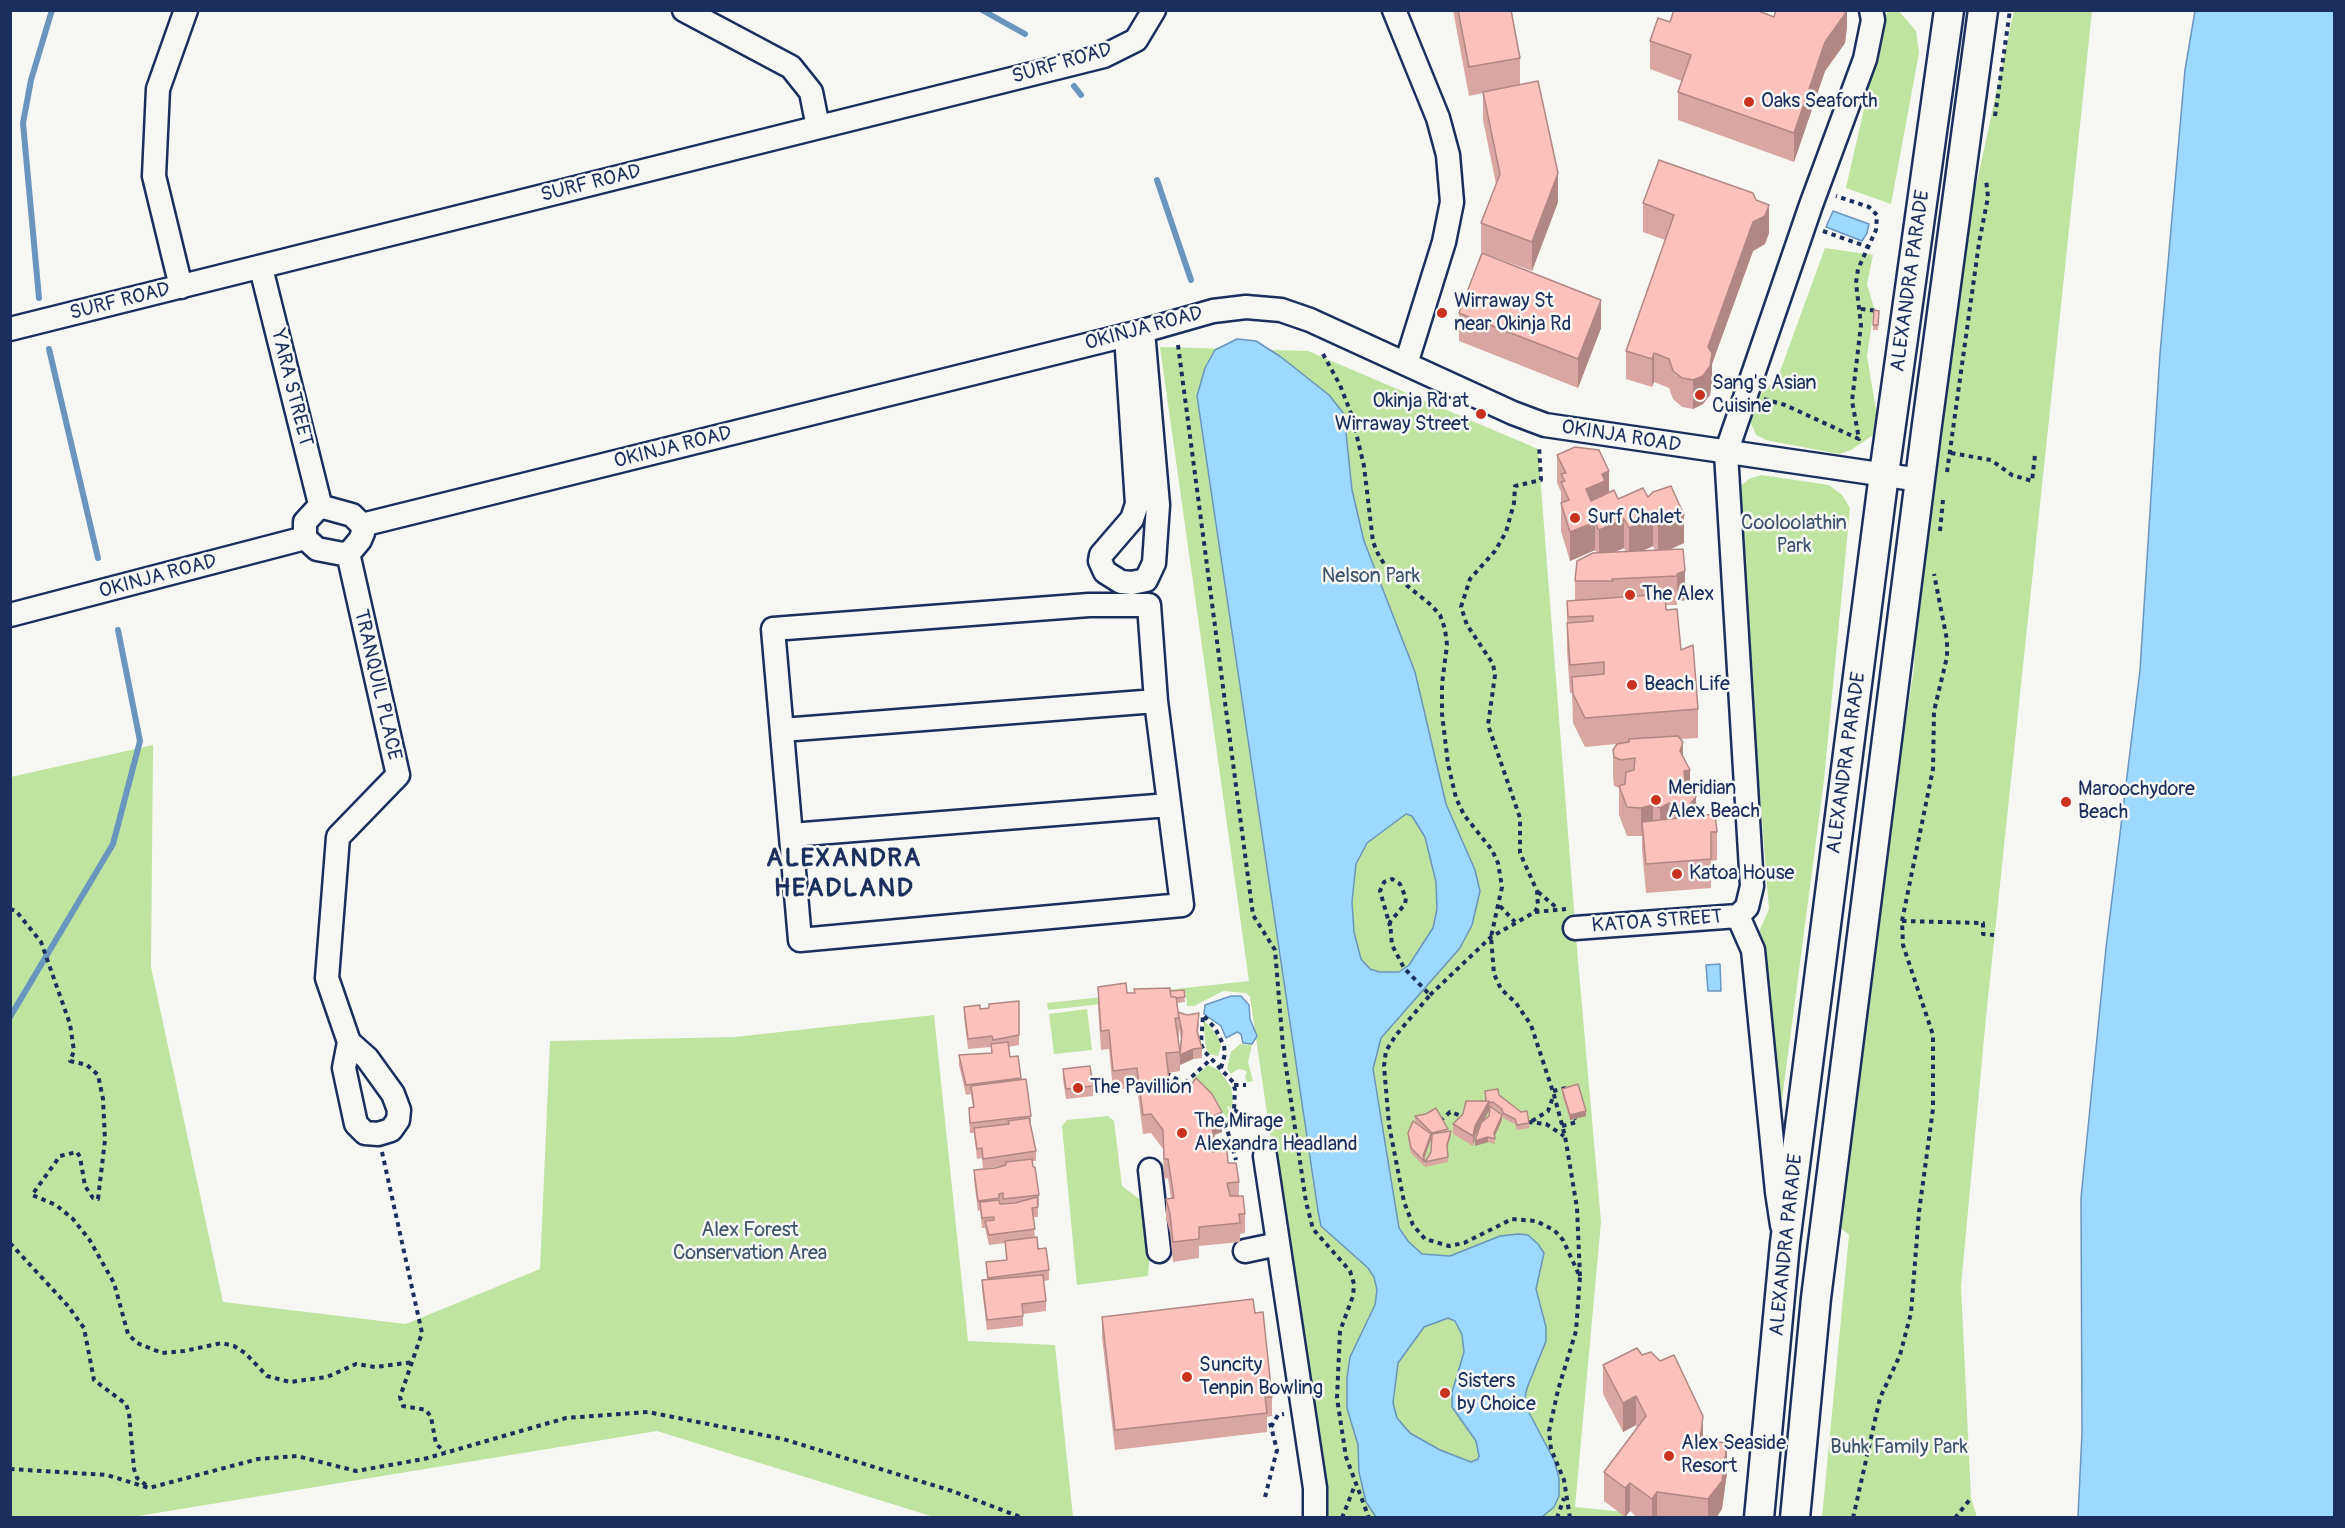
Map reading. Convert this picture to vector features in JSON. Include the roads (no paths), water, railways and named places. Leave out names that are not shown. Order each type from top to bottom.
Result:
[{"type":"main road","name":"ALEXANDRA PARADE","points":[[1759,1518],[1785,1243],[1884,474],[1949,10]]},
{"type":"main road","name":"ALEXANDRA PARADE","points":[[1795,1518],[1816,1298],[1934,477],[1983,10]]},
{"type":"street","points":[[180,286],[154,176],[158,89],[186,10]]},
{"type":"street","points":[[684,10],[791,67],[811,92],[818,127]]},
{"type":"street","name":"SURF ROAD","points":[[10,329],[1104,56],[1136,40],[1154,10]]},
{"type":"street","points":[[1394,10],[1438,118],[1448,155],[1452,202],[1444,242],[1406,364]]},
{"type":"street","points":[[1785,1243],[1777,1192],[1754,950],[1738,916],[1747,907],[1752,886],[1726,453],[1811,205],[1865,59],[1873,20],[1871,10]]},
{"type":"street","name":"YARA STREET","points":[[261,268],[321,508]]},
{"type":"street","name":"OKINJA ROAD","points":[[362,525],[1135,333],[1213,311],[1246,307],[1281,310],[1545,424],[1726,453],[1884,474],[1934,477]]},
{"type":"street","points":[[1109,605],[1133,583],[1146,580],[1154,563],[1158,505],[1135,333]]},
{"type":"street","points":[[1135,333],[1137,504],[1132,519],[1101,555],[1100,561],[1105,572],[1133,583],[1149,605],[1156,701],[1182,906],[800,940],[773,629],[1109,605],[1149,605]]},
{"type":"street","points":[[321,508],[331,508],[352,515],[362,525],[363,532],[356,548],[348,553],[317,549],[305,538],[305,522],[321,508]]},
{"type":"street","name":"OKINJA ROAD","points":[[10,615],[305,538]]},
{"type":"street","name":"TRANQUIL PLACE","points":[[348,553],[398,775],[338,837],[327,978],[349,1042],[367,1058],[393,1094],[399,1110],[398,1120],[391,1130],[378,1134],[365,1133],[356,1124],[351,1111],[344,1068],[349,1042]]},
{"type":"street","points":[[782,730],[1156,701]]},
{"type":"street","points":[[791,835],[1169,805]]},
{"type":"street","name":"KATOA STREET","points":[[1575,928],[1738,916]]},
{"type":"street","points":[[1265,1156],[1315,1488],[1315,1518]]},
{"type":"street","points":[[1150,1170],[1159,1251]]},
{"type":"street","points":[[1245,1251],[1278,1244]]},
{"type":"water","points":[[2195,11],[2334,11],[2334,1517],[2078,1517],[2082,1433],[2081,1198],[2106,948],[2140,670],[2160,354],[2185,70]]},
{"type":"water","points":[[1833,211],[1869,224],[1862,241],[1826,227]]},
{"type":"water","points":[[1237,339],[1256,341],[1281,357],[1329,395],[1344,414],[1352,490],[1364,541],[1415,672],[1446,804],[1475,870],[1480,891],[1472,925],[1460,948],[1381,1038],[1373,1069],[1399,1228],[1408,1241],[1422,1254],[1450,1256],[1500,1236],[1518,1234],[1528,1235],[1544,1253],[1536,1289],[1546,1327],[1546,1341],[1527,1388],[1524,1403],[1554,1460],[1559,1478],[1559,1496],[1554,1507],[1542,1517],[1376,1517],[1366,1502],[1359,1472],[1358,1445],[1347,1408],[1347,1378],[1350,1357],[1375,1305],[1377,1290],[1374,1277],[1368,1268],[1321,1226],[1318,1211],[1197,396],[1205,368],[1215,350]],"holes":[[[1406,814],[1412,816],[1425,837],[1436,882],[1437,909],[1433,928],[1409,965],[1399,972],[1379,972],[1370,969],[1361,959],[1354,932],[1352,902],[1356,864],[1367,843]],[[1448,1318],[1455,1321],[1462,1335],[1464,1352],[1452,1392],[1452,1407],[1476,1441],[1479,1456],[1471,1462],[1440,1450],[1410,1433],[1397,1418],[1393,1403],[1398,1363],[1424,1327]]]},
{"type":"water","points":[[1720,964],[1721,991],[1708,991],[1706,965]]},
{"type":"water","points":[[1231,996],[1241,996],[1249,1005],[1250,1019],[1257,1036],[1252,1044],[1243,1043],[1241,1034],[1237,1032],[1226,1038],[1221,1026],[1204,1014],[1205,1005]]},
{"type":"waterway","points":[[39,298],[23,123],[31,80],[52,10]]},
{"type":"waterway","points":[[982,10],[1025,34]]},
{"type":"waterway","points":[[1074,86],[1081,95]]},
{"type":"waterway","points":[[1157,180],[1191,280]]},
{"type":"waterway","points":[[49,349],[98,558]]},
{"type":"waterway","points":[[10,1017],[113,844],[140,741],[118,630]]},
{"type":"place","name":"Oaks Seaforth","points":[[1749,102]]},
{"type":"place","name":"Wirraway St near Okinja Rd","points":[[1442,313]]},
{"type":"place","name":"Sang's Asian Cuisine","points":[[1700,395]]},
{"type":"place","name":"Okinja Rd at Wirraway Street","points":[[1481,414]]},
{"type":"place","name":"Surf Chalet","points":[[1575,518]]},
{"type":"place","name":"The Alex","points":[[1630,595]]},
{"type":"place","name":"Beach Life","points":[[1632,685]]},
{"type":"place","name":"Meridian Alex Beach","points":[[1656,800]]},
{"type":"place","name":"Maroochydore Beach","points":[[2066,802]]},
{"type":"place","name":"Katoa House","points":[[1677,874]]},
{"type":"place","name":"The Pavillion","points":[[1078,1088]]},
{"type":"place","name":"The Mirage Alexandra Headland","points":[[1182,1133]]},
{"type":"place","name":"Suncity Tenpin Bowling","points":[[1187,1377]]},
{"type":"place","name":"Sisters by Choice","points":[[1445,1393]]},
{"type":"place","name":"Alex Seaside Resort","points":[[1669,1456]]},
{"type":"district","name":"ALEXANDRA HEADLAND","points":[[844,874]]},
{"type":"park label","name":"Cooloolathin Park","points":[[1794,536]]},
{"type":"park label","name":"Nelson Park","points":[[1371,577]]},
{"type":"park label","name":"Alex Forest Conservation Area","points":[[750,1242]]},
{"type":"park label","name":"Buhk Family Park","points":[[1899,1448]]}]
